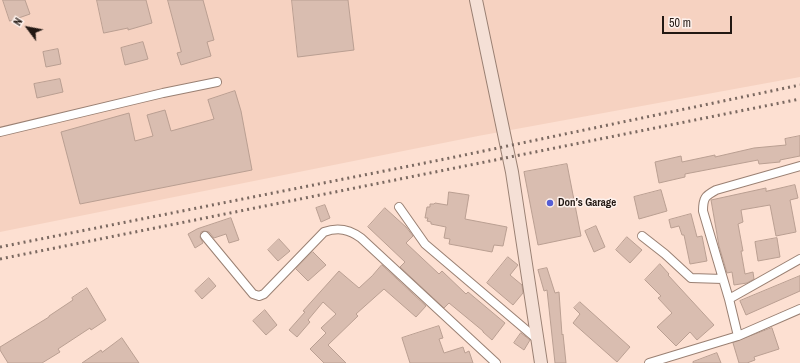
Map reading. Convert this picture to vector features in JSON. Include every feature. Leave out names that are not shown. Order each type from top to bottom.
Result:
[{"type":"street","points":[[476,0],[512,172],[541,363]]},
{"type":"street","points":[[0,132],[163,93],[217,82]]},
{"type":"street","points":[[738,336],[724,279],[703,210],[703,202],[707,194],[716,190],[800,166]]},
{"type":"street","points":[[400,207],[424,244],[538,340]]},
{"type":"street","points":[[205,236],[253,294],[258,296],[264,294],[324,232],[335,228],[350,231],[361,238],[496,363]]},
{"type":"street","points":[[642,236],[665,254],[691,278],[724,279]]},
{"type":"street","points":[[729,299],[800,259]]},
{"type":"street","points":[[649,363],[738,336],[800,309]]},
{"type":"shaded area","points":[[0,0],[800,0],[800,77],[478,136],[0,232]]},
{"type":"building","points":[[3,0],[25,0],[30,14],[10,21]]},
{"type":"building","points":[[97,0],[146,0],[152,23],[128,30],[128,28],[104,33]]},
{"type":"building","points":[[168,0],[203,0],[214,40],[207,42],[211,56],[181,65],[177,53],[181,52]]},
{"type":"building","points":[[292,0],[348,0],[354,50],[298,57]]},
{"type":"building","points":[[143,42],[148,59],[125,65],[121,48]]},
{"type":"building","points":[[58,49],[61,64],[46,67],[43,52]]},
{"type":"building","points":[[60,79],[63,92],[37,98],[34,84]]},
{"type":"building","points":[[235,91],[241,111],[252,170],[80,204],[61,132],[129,113],[135,141],[153,136],[147,115],[165,110],[171,131],[214,119],[208,100]]},
{"type":"building","points":[[800,136],[800,156],[780,160],[780,162],[759,164],[758,160],[685,174],[685,177],[659,183],[655,162],[681,156],[682,162],[715,155],[715,157],[754,148],[786,145],[785,139]]},
{"type":"building","points":[[567,164],[581,236],[538,245],[524,172]]},
{"type":"building","points":[[795,185],[798,198],[790,200],[796,232],[776,236],[770,205],[741,210],[743,222],[738,224],[743,251],[741,251],[745,274],[753,272],[754,279],[747,283],[734,285],[732,272],[727,273],[719,246],[711,200],[766,188],[766,191]]},
{"type":"building","points":[[661,190],[667,211],[639,219],[634,197]]},
{"type":"building","points":[[449,192],[469,195],[465,219],[507,227],[503,246],[494,245],[492,252],[449,244],[450,239],[444,238],[446,227],[431,224],[431,222],[427,221],[428,218],[425,218],[427,207],[430,207],[430,204],[435,203],[447,205]]},
{"type":"building","points":[[325,205],[330,218],[321,222],[316,208]]},
{"type":"building","points":[[385,208],[406,227],[413,236],[406,243],[439,274],[442,271],[466,294],[468,292],[505,323],[492,340],[449,303],[444,308],[400,267],[405,262],[368,227]]},
{"type":"building","points":[[691,214],[697,237],[702,236],[707,261],[690,264],[684,235],[682,235],[679,226],[671,228],[669,220]]},
{"type":"building","points":[[231,218],[239,240],[229,243],[226,234],[214,238],[209,232],[204,231],[201,232],[200,237],[203,243],[195,248],[188,234],[197,229]]},
{"type":"building","points":[[596,226],[605,247],[594,252],[585,231]]},
{"type":"building","points":[[627,237],[642,250],[630,263],[616,250]]},
{"type":"building","points":[[777,238],[780,257],[758,261],[755,242]]},
{"type":"building","points":[[279,239],[290,251],[278,261],[268,250]]},
{"type":"building","points":[[313,252],[326,265],[308,281],[296,269]]},
{"type":"building","points":[[508,257],[518,265],[510,275],[522,285],[523,293],[513,305],[487,283]]},
{"type":"building","points":[[660,264],[669,274],[668,275],[714,325],[697,340],[690,332],[676,346],[657,327],[672,313],[658,298],[661,296],[645,280]]},
{"type":"building","points":[[382,265],[426,306],[416,317],[384,289],[356,314],[358,316],[328,345],[346,363],[324,363],[310,349],[326,333],[321,328],[336,314],[323,302],[308,320],[310,322],[297,337],[289,330],[305,312],[303,311],[339,271],[359,288]]},
{"type":"building","points":[[547,268],[555,293],[559,292],[562,335],[563,334],[566,363],[555,363],[547,290],[544,291],[538,270]]},
{"type":"building","points":[[800,276],[800,291],[746,315],[740,301]]},
{"type":"building","points":[[209,278],[216,286],[202,299],[195,291]]},
{"type":"building","points":[[87,288],[106,320],[91,330],[90,328],[58,349],[60,352],[42,363],[8,363],[0,350],[0,347],[49,317]]},
{"type":"building","points":[[580,302],[630,347],[617,362],[573,323],[580,314],[574,308]]},
{"type":"building","points":[[265,310],[277,325],[266,335],[253,321]]},
{"type":"building","points":[[439,326],[443,338],[439,339],[444,353],[463,347],[465,353],[469,351],[473,363],[410,363],[402,338]]},
{"type":"building","points":[[772,328],[779,349],[754,357],[755,360],[747,363],[739,363],[733,343]]},
{"type":"building","points":[[521,333],[530,340],[524,350],[514,343]]},
{"type":"building","points":[[122,338],[139,363],[82,363],[101,350],[102,352]]},
{"type":"building","points":[[717,353],[721,363],[693,363],[693,362]]},
{"type":"railway","points":[[0,247],[450,158],[800,85]]},
{"type":"railway","points":[[0,259],[800,99]]},
{"type":"place","name":"Don’s Garage","points":[[550,203]]}]
